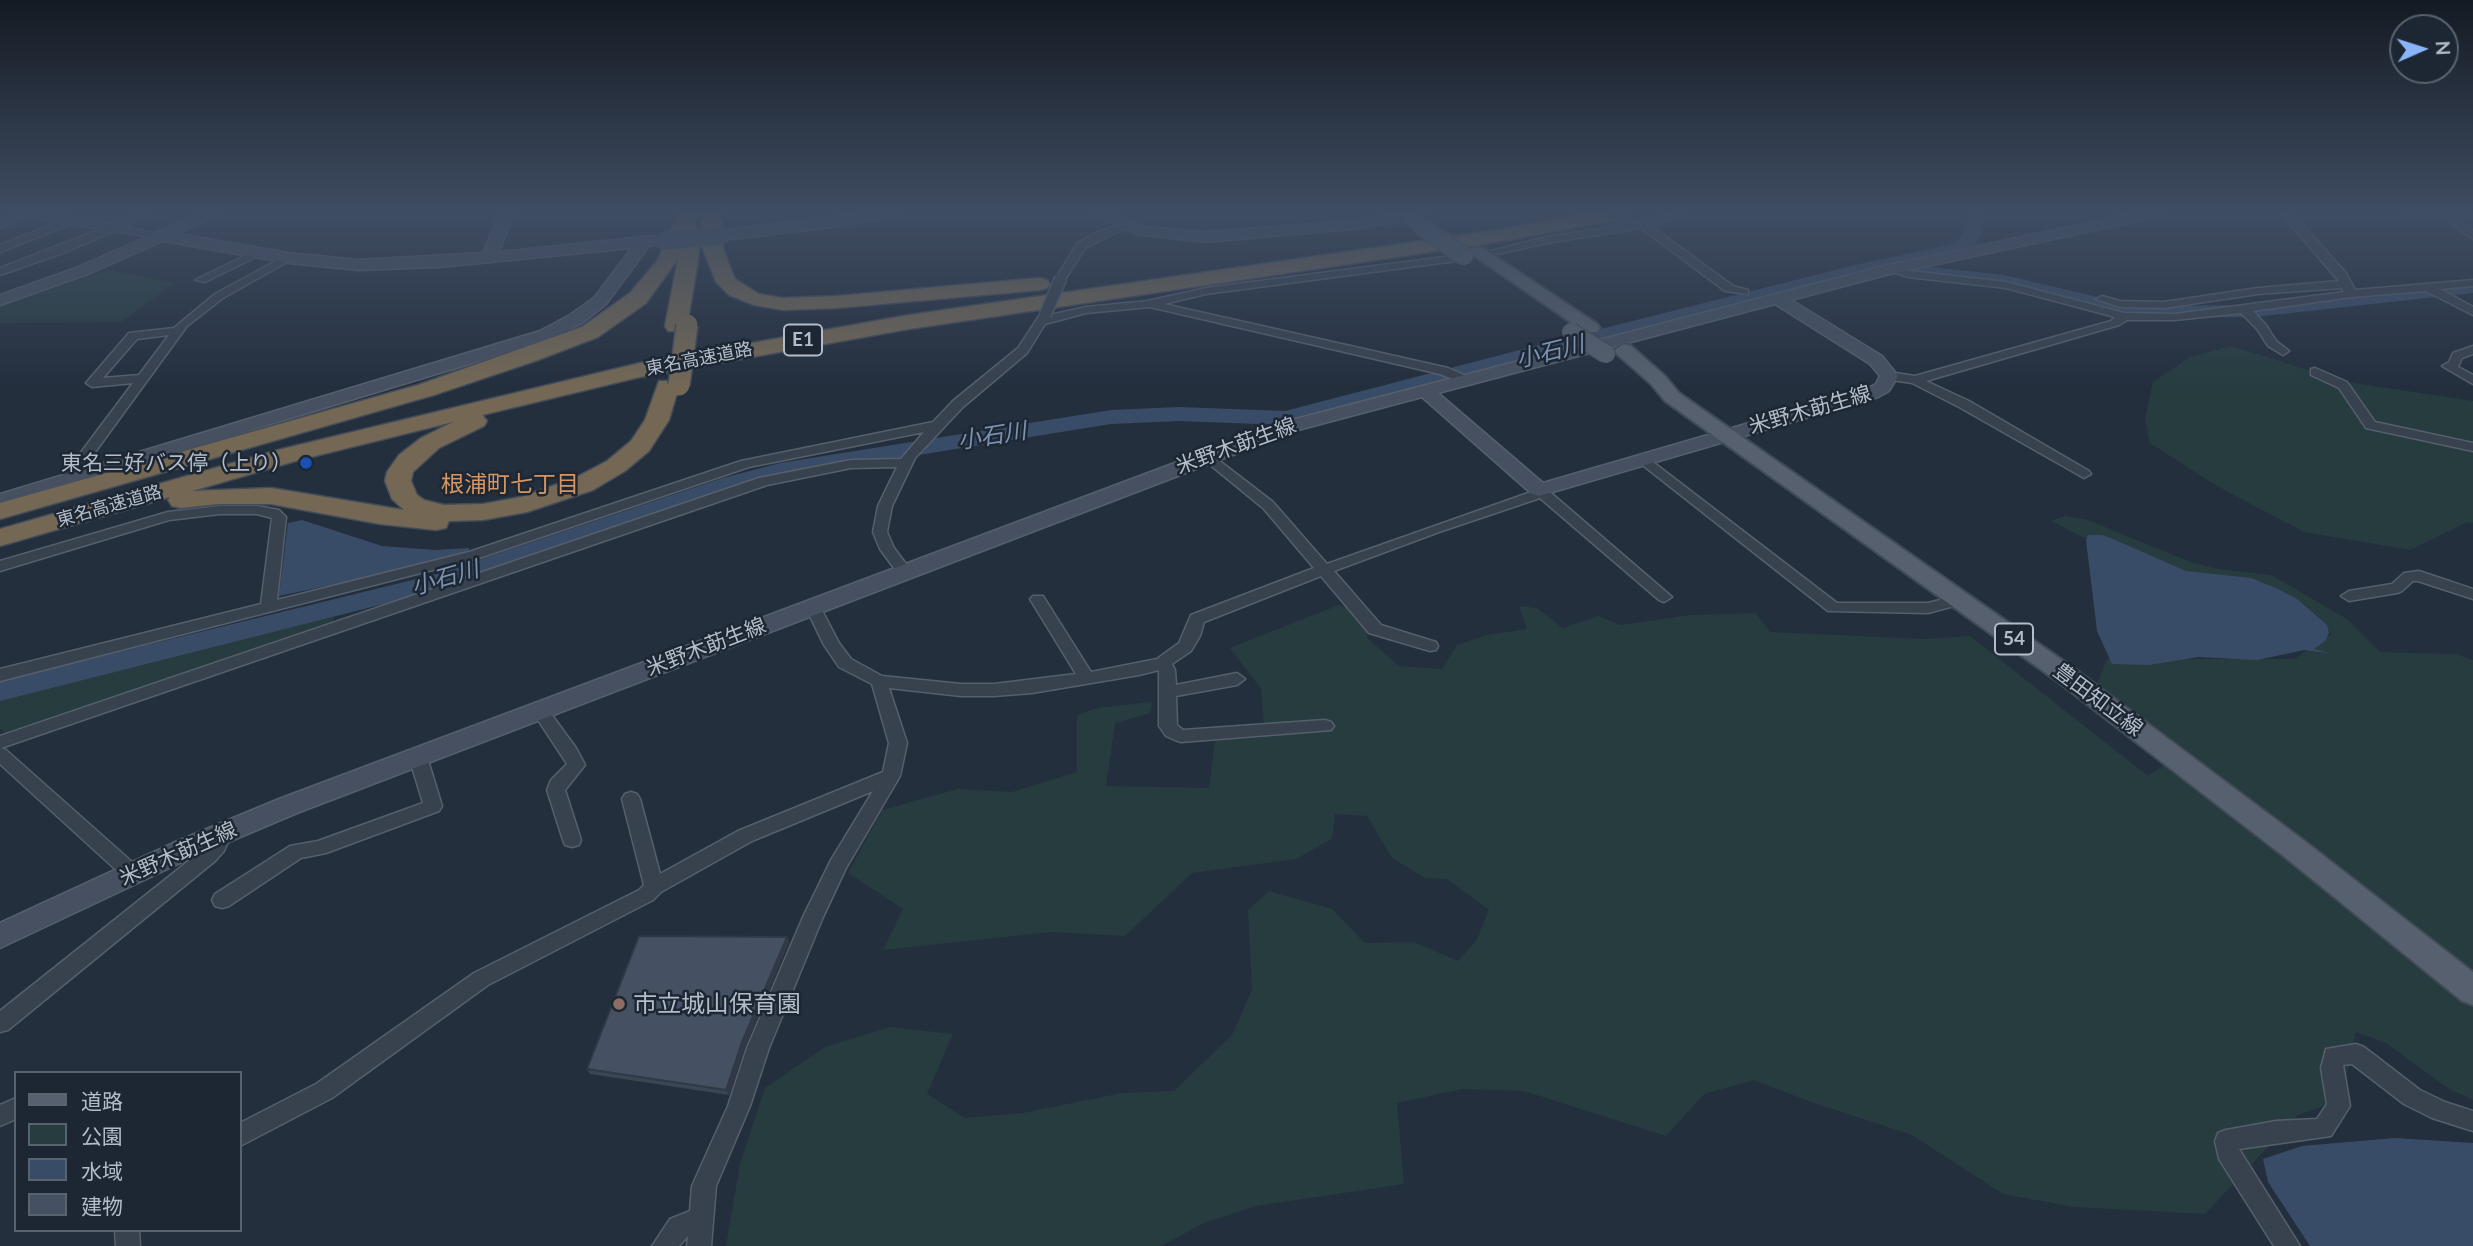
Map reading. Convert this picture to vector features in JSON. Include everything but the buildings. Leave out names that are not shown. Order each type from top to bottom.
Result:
[{"type":"highway","points":[[0,511],[426,390],[530,355],[590,332],[638,298],[659,271]]},
{"type":"highway","points":[[0,551],[143,508],[201,497],[260,495],[293,498],[400,519],[440,522],[505,516],[555,503],[603,482],[640,457],[656,441],[667,423],[687,271]]},
{"type":"highway","points":[[681,326],[699,271]]},
{"type":"highway","points":[[722,271],[726,282],[736,291],[754,299],[783,304],[1153,288]]},
{"type":"highway","name":"東名高速道路","points":[[0,524],[286,442],[540,379],[832,323],[1153,288],[1245,271]]},
{"type":"highway","name":"東名高速道路","points":[[0,538],[291,454],[640,370],[909,322],[1265,271]]},
{"type":"highway","points":[[673,385],[657,420],[640,446],[601,475],[564,493],[504,509],[444,513],[415,506],[399,491],[400,471],[408,460],[430,443],[481,419],[530,404],[897,330],[1153,288]]},
{"type":"main road","points":[[0,300],[82,271]]},
{"type":"main road","points":[[0,500],[546,335],[576,319],[600,301],[627,271]]},
{"type":"main road","name":"54","points":[[1495,271],[1571,332],[1615,352]]},
{"type":"main road","name":"54","points":[[1500,271],[1591,328],[1615,352]]},
{"type":"main road","name":"米野木莇生線","points":[[0,936],[223,833],[1291,426],[1424,390],[1455,376],[1779,300],[1886,271]]},
{"type":"main road","name":"米野木莇生線","points":[[1539,490],[1645,460],[1720,428],[1872,393],[1883,387],[1889,376],[1876,360],[1779,300]]},
{"type":"main road","name":"豊田知立線","points":[[1615,352],[1658,380],[1672,397],[1720,428],[2066,676],[2286,842],[2473,991]]},
{"type":"main road","points":[[1424,390],[1539,490]]},
{"type":"street","points":[[201,280],[220,271]]},
{"type":"street","points":[[69,478],[176,331],[219,296],[265,271]]},
{"type":"street","points":[[904,572],[887,550],[880,532],[885,506],[907,459],[935,426],[1023,350],[1043,318],[1065,271]]},
{"type":"street","points":[[1043,318],[1086,310],[1153,288],[1206,292],[1353,271]]},
{"type":"street","points":[[1703,271],[1729,289],[1744,292]]},
{"type":"street","points":[[1900,271],[2013,286],[2124,316],[2175,317],[2244,309],[2348,289]]},
{"type":"street","points":[[1971,271],[2016,277],[2120,304],[2142,305],[2164,305],[2258,291],[2430,288],[2473,283]]},
{"type":"street","points":[[2339,271],[2348,289]]},
{"type":"street","points":[[1153,288],[1455,376]]},
{"type":"street","points":[[2430,288],[2473,312]]},
{"type":"street","points":[[2244,309],[2262,327],[2272,343],[2283,351]]},
{"type":"street","points":[[1915,380],[2115,323],[2124,316]]},
{"type":"street","points":[[141,379],[92,383],[133,336],[176,331]]},
{"type":"street","points":[[2473,350],[2457,356],[2454,364],[2448,366],[2473,380]]},
{"type":"street","points":[[2315,372],[2343,384],[2371,425],[2473,447]]},
{"type":"street","points":[[1889,376],[1915,380],[1954,398],[2084,474]]},
{"type":"street","points":[[0,675],[474,555],[746,464],[935,426]]},
{"type":"street","points":[[1209,456],[1268,505],[1375,629],[1430,646]]},
{"type":"street","points":[[0,743],[742,488],[785,476],[851,464],[907,459]]},
{"type":"street","points":[[1645,460],[1833,608],[1928,608],[1960,600]]},
{"type":"street","points":[[813,606],[832,645],[845,663],[879,681],[961,690],[994,690],[1032,687],[1139,670],[1163,663],[1185,647],[1197,620],[1210,612],[1434,528],[1537,495],[1539,490],[1664,597]]},
{"type":"street","points":[[0,566],[168,516],[220,510],[257,510],[274,513],[279,517],[268,607]]},
{"type":"street","points":[[2349,596],[2397,588],[2409,576],[2419,576],[2473,594]]},
{"type":"street","points":[[1038,599],[1086,677]]},
{"type":"street","points":[[1163,663],[1167,670],[1168,726],[1172,732],[1181,736],[1325,726]]},
{"type":"street","points":[[1167,692],[1237,679]]},
{"type":"street","points":[[699,1246],[704,1186],[739,1107],[758,1048],[838,865],[891,776],[898,743],[879,681]]},
{"type":"street","points":[[540,711],[570,752],[576,765],[556,790],[572,840]]},
{"type":"street","points":[[0,754],[133,874]]},
{"type":"street","points":[[222,900],[296,851],[319,848],[433,806],[418,757]]},
{"type":"street","points":[[242,1134],[324,1091],[481,979],[646,895],[654,887],[745,836],[891,776]]},
{"type":"street","points":[[631,799],[654,887]]},
{"type":"street","points":[[0,1023],[208,856],[223,833]]},
{"type":"street","points":[[2288,1246],[2227,1151],[2226,1141],[2276,1132],[2323,1129],[2339,1106],[2332,1069],[2334,1056],[2356,1054],[2412,1097],[2440,1111],[2473,1121]]},
{"type":"street","points":[[664,1246],[679,1227],[701,1219]]},
{"type":"green space","points":[[105,271],[175,283],[121,322],[0,323],[0,306]]},
{"type":"green space","points":[[2231,346],[2347,382],[2473,401],[2473,523],[2468,522],[2410,550],[2304,532],[2215,485],[2150,443],[2145,419],[2153,382],[2190,357]]},
{"type":"green space","points":[[2065,516],[2088,520],[2190,562],[2218,569],[2271,575],[2347,619],[2380,652],[2455,654],[2473,660],[2473,1100],[2449,1089],[2386,1043],[2356,1032],[2341,1100],[2298,1115],[2205,1214],[2074,1207],[2003,1194],[1912,1135],[1754,1080],[1704,1094],[1666,1136],[1524,1091],[1462,1089],[1397,1103],[1404,1184],[1256,1206],[1204,1223],[1161,1246],[726,1246],[740,1164],[765,1088],[825,1047],[890,1027],[953,1034],[927,1094],[965,1118],[1023,1113],[1122,1093],[1174,1091],[1232,1035],[1252,990],[1248,910],[1269,891],[1332,909],[1365,943],[1414,942],[1458,961],[1476,941],[1489,910],[1447,879],[1425,878],[1392,858],[1367,816],[1335,814],[1332,839],[1296,859],[1192,873],[1125,936],[1051,932],[883,950],[903,909],[848,873],[882,810],[958,789],[1012,792],[1077,772],[1077,715],[1098,708],[1152,702],[1150,713],[1115,723],[1106,786],[1209,788],[1215,740],[1265,737],[1261,689],[1230,648],[1339,605],[1370,618],[1367,638],[1399,666],[1442,669],[1457,645],[1487,635],[1527,629],[1519,606],[1537,608],[1563,628],[1599,616],[1620,625],[1691,615],[1756,613],[1770,632],[1925,639],[1970,636],[2148,776],[2186,750],[2097,684],[2107,659],[2294,659],[2332,634],[2295,605],[2141,560],[2107,542],[2082,537],[2051,521]]},
{"type":"green space","points":[[335,614],[332,623],[16,734],[5,733],[0,728],[0,700]]},
{"type":"water","points":[[302,520],[382,546],[435,550],[469,548],[469,551],[388,573],[279,596],[288,523]]},
{"type":"water","points":[[2088,535],[2102,535],[2113,539],[2186,571],[2251,578],[2278,589],[2297,599],[2327,625],[2329,633],[2326,640],[2314,649],[2329,653],[2304,650],[2257,660],[2198,657],[2149,665],[2112,664],[2097,631],[2086,540]]},
{"type":"water","points":[[2395,1138],[2473,1143],[2473,1246],[2310,1246],[2268,1182],[2263,1159],[2302,1146]]},
{"type":"waterway","name":"小石川","points":[[0,691],[445,580],[732,483],[780,470],[1111,417],[1179,414],[1285,418],[1854,271]]},
{"type":"waterway","points":[[1917,271],[2004,281],[2136,312],[2254,311],[2473,287]]},
{"type":"waterway","points":[[2330,271],[2343,290],[2341,301]]},
{"type":"place","name":"東名三好バス停（上り）","points":[[306,463]]},
{"type":"place","name":"市立城山保育園","points":[[619,1004]]},
{"type":"district","name":"根浦町七丁目","points":[[510,485]]}]
